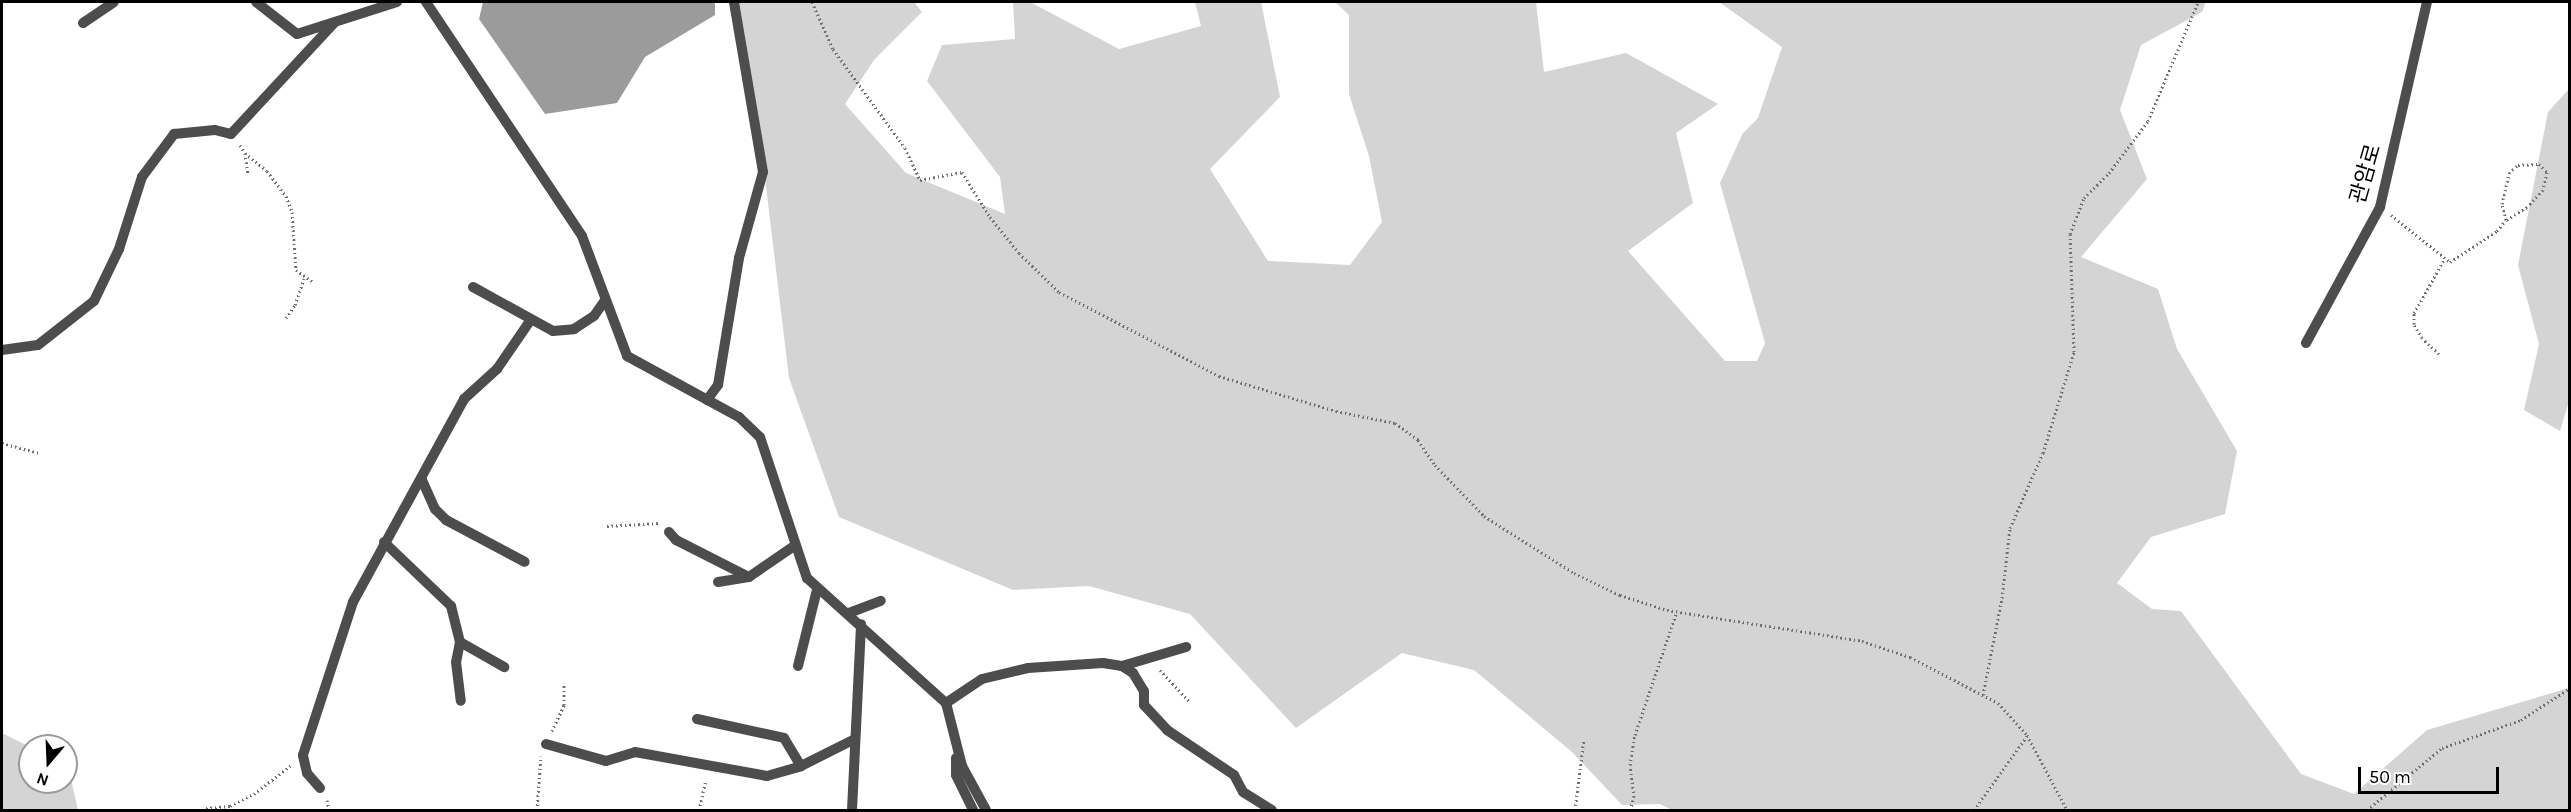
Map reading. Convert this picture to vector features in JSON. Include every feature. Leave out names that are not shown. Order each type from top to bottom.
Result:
[{"type":"street","points":[[83,23],[114,2]]},
{"type":"street","points":[[256,2],[297,34],[397,2]]},
{"type":"street","points":[[426,2],[582,236],[627,356],[739,417],[760,437],[800,566],[817,590],[849,613],[946,704],[962,766],[986,810]]},
{"type":"street","points":[[707,400],[718,385],[739,258],[763,172],[734,2]]},
{"type":"street","name":"관암로","points":[[2306,343],[2380,207],[2427,2]]},
{"type":"street","points":[[2,351],[39,345],[94,301],[119,249],[142,177],[174,134],[215,130],[231,134],[335,22]]},
{"type":"street","points":[[473,286],[530,321],[553,331],[574,329],[594,316],[605,300]]},
{"type":"street","points":[[320,788],[307,773],[303,754],[353,602],[384,542],[422,480],[464,399],[497,369],[530,321]]},
{"type":"street","points":[[422,480],[435,509],[447,520],[525,562]]},
{"type":"street","points":[[669,532],[676,540],[749,577]]},
{"type":"street","points":[[384,542],[451,606],[460,642],[456,662],[461,701]]},
{"type":"street","points":[[718,582],[749,577],[794,546]]},
{"type":"street","points":[[798,666],[817,590]]},
{"type":"street","points":[[849,613],[880,601]]},
{"type":"street","points":[[852,810],[861,624]]},
{"type":"street","points":[[460,642],[504,668]]},
{"type":"street","points":[[946,704],[982,679],[1028,668],[1103,663],[1122,666],[1186,647]]},
{"type":"street","points":[[1122,666],[1133,674],[1144,691],[1144,705],[1167,730],[1234,775],[1243,792],[1272,810]]},
{"type":"street","points":[[697,719],[784,738],[801,766]]},
{"type":"street","points":[[546,744],[606,761],[635,752],[767,776],[801,766],[855,739]]},
{"type":"street","points":[[958,749],[956,775],[973,810]]},
{"type":"path","points":[[812,2],[833,49],[905,148],[920,180],[962,172],[1011,244],[1059,292],[1219,376],[1336,411],[1395,423],[1418,440],[1435,465],[1484,516],[1574,573],[1620,595],[1677,612],[1862,640],[1910,657],[1998,703],[2027,735],[2067,810]]},
{"type":"path","points":[[1983,695],[2002,598],[2010,528],[2043,453],[2074,352],[2070,234],[2084,198],[2109,173],[2148,121],[2198,2]]},
{"type":"path","points":[[231,134],[245,153],[267,171],[286,196],[292,212],[294,261],[304,279],[313,282]]},
{"type":"path","points":[[245,153],[248,175]]},
{"type":"path","points":[[2380,207],[2450,262],[2497,231],[2506,220],[2527,207],[2543,190],[2547,172],[2539,164],[2518,165],[2509,173],[2502,204],[2506,220]]},
{"type":"path","points":[[2439,354],[2422,338],[2414,324],[2414,313],[2445,258]]},
{"type":"path","points":[[286,318],[295,305],[304,279]]},
{"type":"path","points":[[2,443],[40,453]]},
{"type":"path","points":[[607,526],[666,523],[669,532]]},
{"type":"path","points":[[1630,810],[1634,796],[1630,765],[1635,735],[1677,612]]},
{"type":"path","points":[[1148,658],[1190,701]]},
{"type":"path","points":[[537,810],[541,756],[561,716],[564,685]]},
{"type":"path","points":[[2367,810],[2442,748],[2521,720],[2570,688]]},
{"type":"path","points":[[1974,810],[2027,735]]},
{"type":"path","points":[[1575,810],[1584,739]]},
{"type":"path","points":[[206,808],[230,806],[254,794],[303,754]]},
{"type":"path","points":[[699,810],[708,766]]},
{"type":"shaded area","points":[[483,2],[715,2],[715,15],[645,57],[617,103],[545,114],[479,19]]},
{"type":"shaded area","points":[[736,2],[914,2],[922,12],[874,60],[845,104],[906,173],[1005,214],[1000,177],[927,81],[942,45],[1015,39],[1013,2],[1030,2],[1119,49],[1201,26],[1195,2],[1261,2],[1280,97],[1210,169],[1268,261],[1350,265],[1382,222],[1369,156],[1349,94],[1349,15],[1335,2],[1536,2],[1544,72],[1626,53],[1718,104],[1676,133],[1693,203],[1628,251],[1725,361],[1757,361],[1765,343],[1720,183],[1743,133],[1758,118],[1782,47],[1719,2],[2206,2],[2202,12],[2141,45],[2120,110],[2147,179],[2081,257],[2158,289],[2177,349],[2237,451],[2225,514],[2151,537],[2117,583],[2152,609],[2181,611],[2301,774],[2354,794],[2427,730],[2569,688],[2569,810],[1672,810],[1660,804],[1622,805],[1572,752],[1474,670],[1402,653],[1296,728],[1190,614],[1089,586],[1013,590],[839,517],[789,378],[762,153]]},
{"type":"shaded area","points":[[2569,89],[2570,398],[2560,431],[2524,410],[2539,344],[2518,265],[2548,112]]},
{"type":"shaded area","points":[[2,733],[18,741],[18,794],[74,794],[78,810],[2,810]]}]
